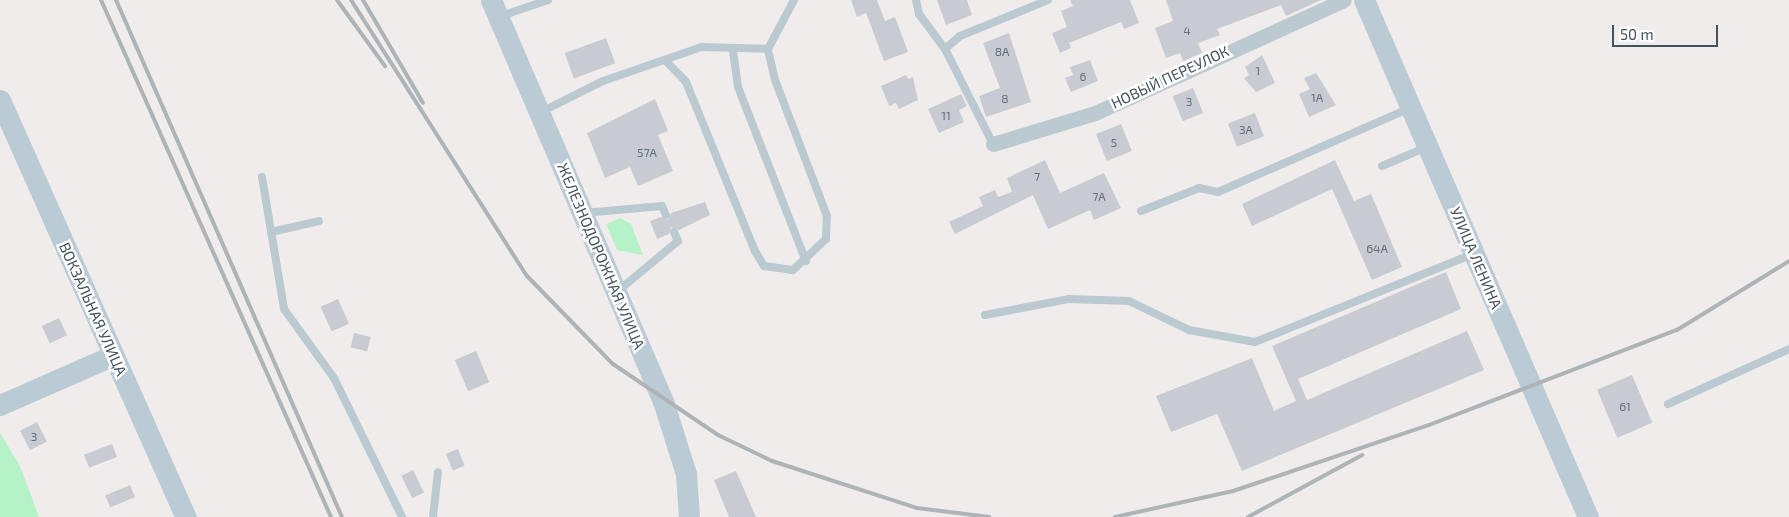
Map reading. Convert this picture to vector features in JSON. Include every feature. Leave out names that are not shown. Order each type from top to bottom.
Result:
[{"type":"street","name":"НОВЫЙ ПЕРЕУЛОК","points":[[993,144],[1095,113],[1344,0]]},
{"type":"street","name":"УЛИЦА ЛЕНИНА","points":[[1364,0],[1412,107],[1588,517]]},
{"type":"street","name":"ЖЕЛЕЗНОДОРОЖНАЯ УЛИЦА","points":[[495,9],[678,441],[689,517]]},
{"type":"street","name":"ВОКЗАЛЬНАЯ УЛИЦА","points":[[0,100],[5,124],[114,355],[186,517]]},
{"type":"street","points":[[0,404],[114,355]]},
{"type":"lane","points":[[495,9],[548,0]]},
{"type":"lane","points":[[666,61],[686,82],[764,266],[779,271],[806,261],[826,238],[828,216],[775,80],[768,49],[794,0]]},
{"type":"lane","points":[[916,0],[919,14],[945,49],[993,144]]},
{"type":"lane","points":[[945,49],[960,36],[1048,0]]},
{"type":"lane","points":[[539,112],[603,81],[666,61],[702,47],[733,51],[768,49]]},
{"type":"lane","points":[[733,51],[738,87],[806,261]]},
{"type":"lane","points":[[1141,211],[1199,188],[1218,192],[1412,107]]},
{"type":"lane","points":[[1382,166],[1428,146]]},
{"type":"lane","points":[[262,177],[284,309],[334,378],[402,517]]},
{"type":"lane","points":[[583,213],[662,206],[666,215]]},
{"type":"lane","points":[[271,232],[319,221]]},
{"type":"lane","points":[[616,292],[678,241],[674,232]]},
{"type":"lane","points":[[985,315],[1069,299],[1129,301],[1189,330],[1255,342],[1475,253]]},
{"type":"lane","points":[[1668,404],[1789,349]]},
{"type":"lane","points":[[433,517],[438,472]]},
{"type":"green space","points":[[620,218],[631,224],[643,255],[617,250],[606,224]]},
{"type":"green space","points":[[0,433],[20,466],[39,517],[0,517]]},
{"type":"building","points":[[851,0],[877,0],[885,21],[895,17],[908,52],[884,61],[866,13],[857,17]]},
{"type":"building","points":[[937,0],[967,0],[972,15],[946,25]]},
{"type":"building","points":[[1070,0],[1130,0],[1139,23],[1124,29],[1121,22],[1069,43],[1071,48],[1060,53],[1052,33],[1067,27],[1061,11],[1073,6]]},
{"type":"building","points":[[1166,0],[1321,0],[1286,16],[1281,5],[1217,29],[1220,35],[1198,43],[1202,53],[1183,61],[1180,53],[1166,58],[1155,28],[1173,21]]},
{"type":"building","points":[[1009,33],[1031,102],[986,117],[979,96],[1000,88],[983,43]]},
{"type":"building","points":[[606,38],[615,63],[574,78],[565,53]]},
{"type":"building","points":[[1262,55],[1275,83],[1256,92],[1244,78],[1249,75],[1245,67]]},
{"type":"building","points":[[1090,60],[1098,81],[1071,92],[1065,78],[1073,75],[1070,67]]},
{"type":"building","points":[[1316,73],[1336,105],[1309,117],[1299,94],[1310,89],[1304,78]]},
{"type":"building","points":[[906,75],[908,79],[913,77],[918,100],[899,109],[896,103],[889,106],[881,86]]},
{"type":"building","points":[[1193,88],[1203,113],[1183,121],[1173,96]]},
{"type":"building","points":[[961,94],[967,106],[959,110],[964,122],[939,133],[928,109]]},
{"type":"building","points":[[655,99],[668,131],[658,135],[673,171],[638,186],[630,167],[605,178],[587,133]]},
{"type":"building","points":[[1255,113],[1264,136],[1237,147],[1228,123]]},
{"type":"building","points":[[1121,124],[1132,151],[1107,161],[1096,134]]},
{"type":"building","points":[[1045,160],[1060,193],[1104,173],[1121,208],[1094,220],[1090,210],[1048,229],[1033,195],[955,234],[949,222],[983,206],[979,197],[995,190],[998,197],[1012,192],[1007,178]]},
{"type":"building","points":[[1335,160],[1354,201],[1371,194],[1402,267],[1372,280],[1332,189],[1252,226],[1242,204]]},
{"type":"building","points":[[705,202],[710,215],[679,230],[671,227],[669,234],[657,239],[650,221],[661,217],[668,220],[671,213]]},
{"type":"building","points":[[1446,272],[1461,309],[1298,379],[1307,400],[1467,331],[1484,370],[1242,471],[1217,414],[1171,432],[1156,396],[1252,358],[1274,411],[1296,401],[1272,346]]},
{"type":"building","points":[[338,299],[349,324],[332,331],[321,307]]},
{"type":"building","points":[[59,318],[67,335],[50,343],[42,326]]},
{"type":"building","points":[[354,333],[371,337],[367,351],[351,348]]},
{"type":"building","points":[[476,351],[489,382],[468,391],[455,360]]},
{"type":"building","points":[[1632,375],[1652,423],[1617,438],[1597,390]]},
{"type":"building","points":[[37,422],[47,442],[30,450],[20,431]]},
{"type":"building","points":[[112,444],[117,457],[89,468],[84,455]]},
{"type":"building","points":[[458,449],[465,466],[453,471],[446,454]]},
{"type":"building","points":[[413,470],[424,492],[412,498],[401,476]]},
{"type":"building","points":[[736,471],[756,517],[729,517],[714,480]]},
{"type":"building","points":[[130,485],[135,497],[110,508],[105,496]]},
{"type":"railway","points":[[101,0],[331,517]]},
{"type":"railway","points":[[116,0],[342,517]]},
{"type":"railway","points":[[337,0],[385,66]]},
{"type":"railway","points":[[351,0],[527,276],[613,364],[718,435],[772,461],[917,508],[989,517]]},
{"type":"railway","points":[[363,0],[423,103]]},
{"type":"railway","points":[[1115,517],[1233,491],[1429,425],[1677,330],[1789,261]]},
{"type":"railway","points":[[1248,517],[1362,455]]}]
